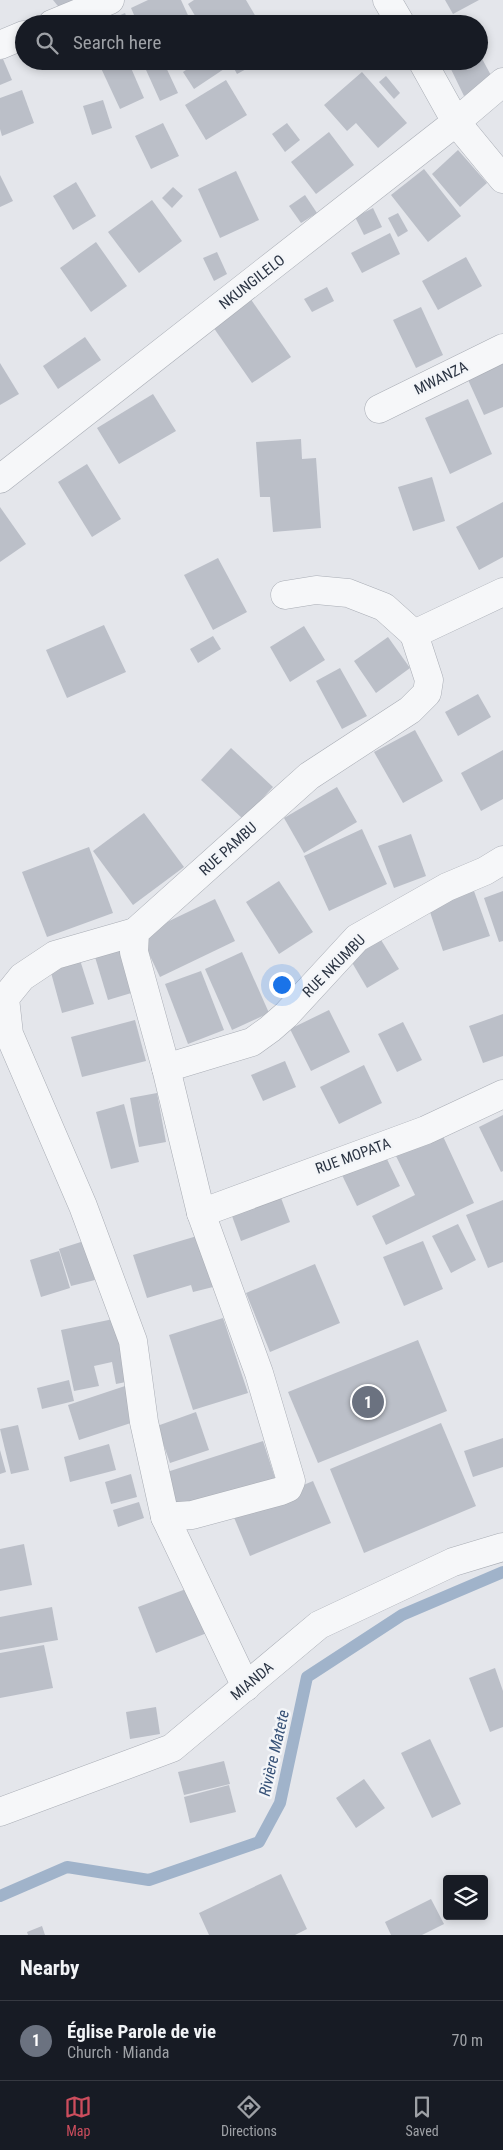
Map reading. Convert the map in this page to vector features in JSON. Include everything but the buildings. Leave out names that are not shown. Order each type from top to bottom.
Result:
[{"type":"street","points":[[74,15],[110,0]]},
{"type":"street","points":[[388,0],[396,15]]},
{"type":"street","points":[[0,45],[15,39]]},
{"type":"street","points":[[427,70],[456,122],[503,179]]},
{"type":"street","name":"NKUNGILELO","points":[[0,479],[456,122],[503,82]]},
{"type":"street","name":"MWANZA","points":[[379,409],[503,348]]},
{"type":"street","points":[[285,595],[316,590],[348,592],[384,607],[414,634],[503,592]]},
{"type":"street","name":"RUE PAMBU","points":[[135,932],[309,776],[410,710],[427,693],[429,680],[414,634]]},
{"type":"street","name":"RUE NKUMBU","points":[[166,1068],[252,1042],[286,1015],[357,938],[447,887],[485,872],[503,860]]},
{"type":"street","points":[[165,1517],[192,1515],[281,1492],[288,1488],[291,1481],[259,1373],[201,1213],[166,1068],[134,952],[135,932],[55,955],[22,977],[5,998],[9,1034],[83,1206],[133,1341],[144,1422],[165,1517],[246,1687]]},
{"type":"street","name":"RUE MOPATA","points":[[201,1213],[426,1130],[503,1094]]},
{"type":"street","name":"MIANDA","points":[[0,1812],[172,1748],[319,1625],[453,1562],[503,1547]]},
{"type":"waterway","name":"Rivière Matete","points":[[0,1896],[67,1867],[149,1880],[259,1842],[280,1803],[307,1677],[402,1615],[503,1572]]},
{"type":"place","name":"Église Parole de vie","points":[[368,1402]]}]
